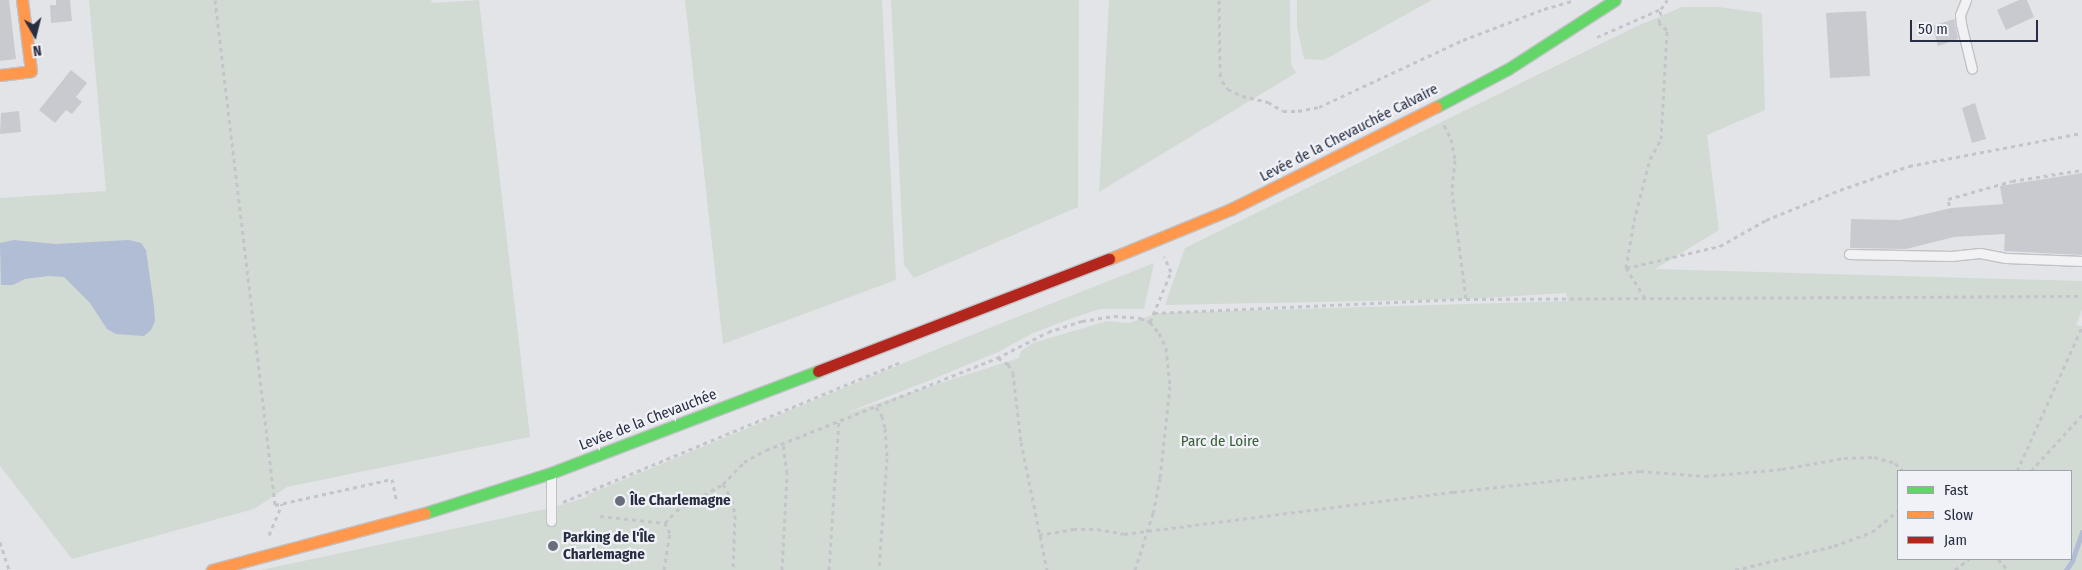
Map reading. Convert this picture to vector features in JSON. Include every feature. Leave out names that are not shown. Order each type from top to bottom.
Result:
[{"type":"street","points":[[0,75],[31,72],[22,0]]},
{"type":"street","name":"Levée de la Chevauchée Calvaire","points":[[1084,268],[1231,209],[1446,102],[1508,69],[1615,0]]},
{"type":"street","name":"Levée de la Chevauchée","points":[[212,570],[420,514],[551,473],[1084,268]]},
{"type":"lane","points":[[1966,0],[1960,15],[1960,24],[1972,69]]},
{"type":"lane","points":[[1849,254],[1951,256],[1980,253],[2006,258],[2082,261]]},
{"type":"lane","points":[[551,473],[551,521]]},
{"type":"path","points":[[215,0],[275,505],[392,479]]},
{"type":"path","points":[[1219,0],[1220,73],[1222,81],[1228,89],[1242,96],[1268,102],[1283,111],[1298,111],[1319,106],[1463,40],[1544,9],[1575,0]]},
{"type":"path","points":[[1645,298],[1626,268],[1634,221],[1650,160],[1661,139],[1667,30],[1658,23],[1661,9]]},
{"type":"path","points":[[1442,120],[1451,139],[1455,160],[1452,191],[1466,299]]},
{"type":"path","points":[[1626,268],[1720,246],[1766,220],[1840,190],[1909,166],[2082,133]]},
{"type":"path","points":[[1951,213],[1948,199],[2012,181],[2082,170]]},
{"type":"path","points":[[1150,322],[1170,272],[1163,253]]},
{"type":"path","points":[[1154,314],[1466,299],[2082,296]]},
{"type":"path","points":[[665,523],[676,511],[723,484],[744,462],[783,443],[997,358],[1048,332],[1082,321],[1114,316],[1140,318],[1150,322],[1159,333],[1166,348],[1170,386],[1160,478],[1148,529],[1135,570]]},
{"type":"path","points":[[2017,470],[2082,327]]},
{"type":"path","points":[[997,358],[1008,364],[1013,373],[1021,442],[1047,570]]},
{"type":"path","points":[[876,407],[882,416],[885,428],[887,458],[879,570]]},
{"type":"path","points":[[2032,470],[2082,415]]},
{"type":"path","points":[[829,570],[839,422]]},
{"type":"path","points":[[782,570],[788,473],[783,443]]},
{"type":"path","points":[[1039,534],[1072,529],[1097,529],[1124,534],[1148,529],[1309,512],[1453,492],[1640,472],[1705,476],[1782,470],[1844,458],[1874,457],[1895,463],[1902,470]]},
{"type":"path","points":[[723,484],[732,500],[735,515],[733,570]]},
{"type":"path","points":[[1735,570],[1834,546],[1872,532],[1897,511]]},
{"type":"path","points":[[600,516],[665,523]]},
{"type":"path","points":[[664,570],[670,533],[665,523]]},
{"type":"path","points":[[0,542],[9,570]]},
{"type":"path","points":[[1955,570],[1968,560]]},
{"type":"path","points":[[1999,560],[2008,570]]},
{"type":"green space","points":[[89,0],[431,0],[432,3],[479,0],[530,437],[287,487],[254,509],[72,559],[0,466],[0,198],[106,191]]},
{"type":"green space","points":[[685,0],[882,0],[896,280],[723,344]]},
{"type":"green space","points":[[891,0],[1079,0],[1078,207],[914,278],[904,265]]},
{"type":"green space","points":[[1109,0],[1290,0],[1291,64],[1296,73],[1099,192]]},
{"type":"green space","points":[[1297,0],[1432,0],[1324,60],[1304,59],[1297,28]]},
{"type":"green space","name":"Parc de Loire","points":[[1682,7],[1719,7],[1762,13],[1765,110],[1707,135],[1719,230],[1655,269],[2082,281],[2082,310],[2076,325],[2082,326],[2082,570],[261,570],[555,507],[587,497],[587,495],[964,338],[1154,263],[1144,309],[1100,309],[1070,319],[1033,333],[998,352],[841,415],[1019,358],[1021,351],[1033,343],[1107,321],[1128,323],[1159,313],[1568,301],[1566,293],[1466,299],[1165,305],[1185,248],[1635,27]]},
{"type":"water","points":[[14,240],[55,244],[129,240],[141,243],[146,250],[154,306],[155,321],[151,330],[144,336],[116,334],[107,329],[90,303],[64,277],[48,276],[25,279],[13,285],[1,285],[0,243]]},
{"type":"building","points":[[0,0],[9,0],[16,59],[0,61]]},
{"type":"building","points":[[56,0],[70,0],[72,21],[51,23],[50,5],[56,5]]},
{"type":"building","points":[[2019,0],[2027,0],[2034,17],[2006,30],[1997,10]]},
{"type":"building","points":[[1866,11],[1870,76],[1830,78],[1826,13]]},
{"type":"building","points":[[1954,19],[1958,39],[1938,46],[1932,26]]},
{"type":"building","points":[[71,70],[87,83],[76,97],[82,102],[72,114],[66,110],[55,123],[39,110]]},
{"type":"building","points":[[1975,103],[1986,139],[1972,143],[1962,108]]},
{"type":"building","points":[[19,111],[21,132],[0,134],[1,113]]},
{"type":"building","points":[[2082,173],[2082,255],[2004,251],[2005,234],[1954,237],[1906,249],[1850,248],[1851,219],[1900,220],[1951,208],[2003,204],[2000,186]]},
{"type":"waterway","points":[[2066,570],[2072,561],[2082,532]]},
{"type":"traffic: fast","points":[[1436,107],[1508,69],[1615,0]]},
{"type":"traffic: fast","points":[[425,513],[551,473],[818,371]]},
{"type":"traffic: slow","points":[[0,75],[31,71],[22,0]]},
{"type":"traffic: slow","points":[[1109,259],[1231,209],[1436,107]]},
{"type":"traffic: slow","points":[[212,570],[425,513]]},
{"type":"traffic: jam","points":[[818,371],[1109,259]]},
{"type":"place","name":"Île Charlemagne","points":[[620,501]]},
{"type":"place","name":"Parking de l'Île Charlemagne","points":[[553,546]]}]
